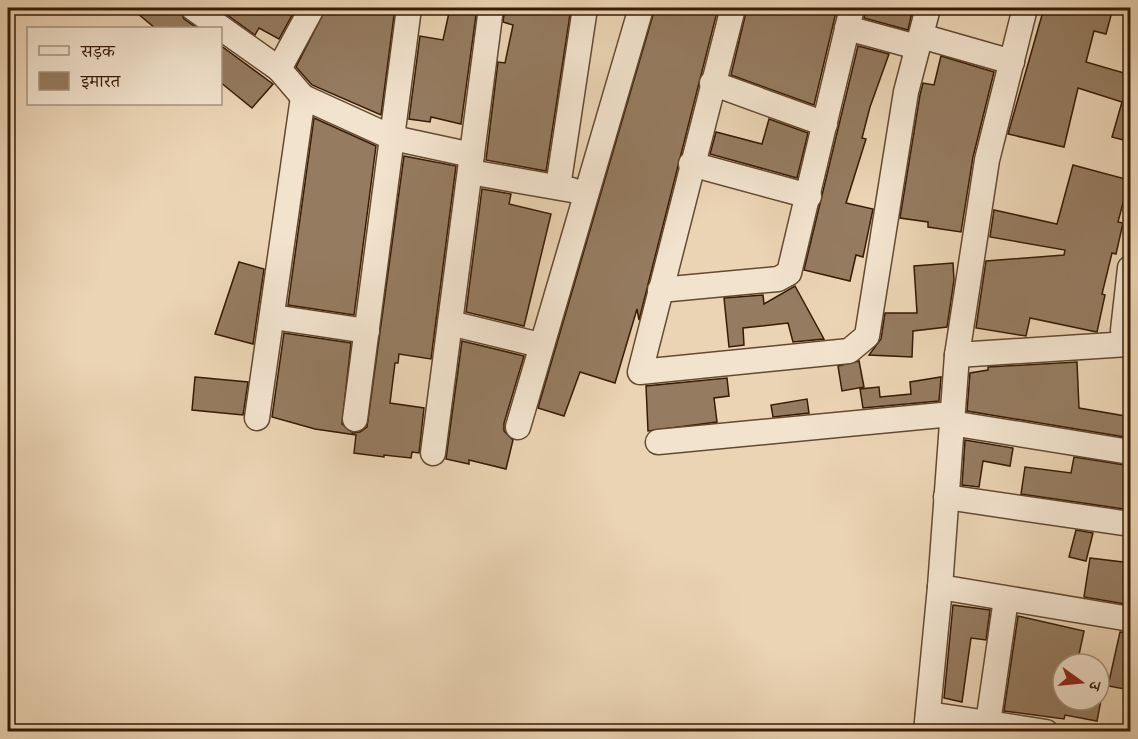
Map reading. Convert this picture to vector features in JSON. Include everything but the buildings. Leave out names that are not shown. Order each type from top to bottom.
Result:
[{"type":"street","points":[[279,69],[312,8]]},
{"type":"street","points":[[355,419],[409,8]]},
{"type":"street","points":[[433,453],[491,8]]},
{"type":"street","points":[[558,188],[585,8]]},
{"type":"street","points":[[518,427],[540,345],[641,8]]},
{"type":"street","points":[[733,8],[691,164],[640,372],[849,351],[867,336],[906,92],[928,8]]},
{"type":"street","points":[[1025,8],[987,160],[957,355],[940,587],[927,723],[988,723],[1046,732]]},
{"type":"street","points":[[207,12],[279,69],[303,97],[393,138],[558,188],[586,193]]},
{"type":"street","points":[[660,290],[778,279],[789,273],[809,196],[849,18],[919,42],[1012,62]]},
{"type":"street","points":[[712,83],[825,124]]},
{"type":"street","points":[[257,418],[303,97]]},
{"type":"street","points":[[691,164],[809,196]]},
{"type":"street","points":[[957,355],[1128,336],[1131,268]]},
{"type":"street","points":[[273,317],[367,331]]},
{"type":"street","points":[[450,322],[540,345]]},
{"type":"street","points":[[658,442],[952,419],[1131,452]]},
{"type":"street","points":[[946,497],[1131,524]]},
{"type":"street","points":[[940,587],[1131,619]]},
{"type":"street","points":[[988,723],[1006,598]]}]
